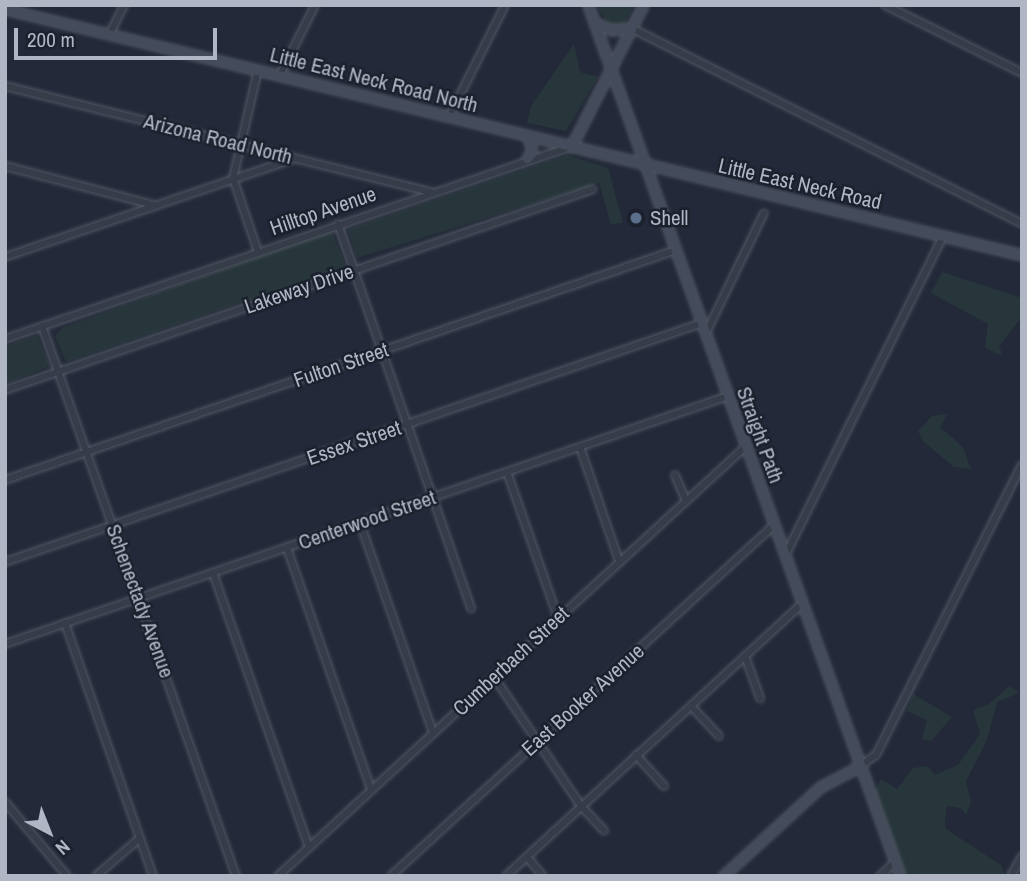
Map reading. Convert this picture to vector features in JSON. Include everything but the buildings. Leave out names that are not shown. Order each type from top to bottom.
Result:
[{"type":"main road","name":"Straight Path","points":[[588,5],[900,876]]},
{"type":"main road","points":[[571,147],[643,5]]},
{"type":"main road","name":"Little East Neck Road North","points":[[5,9],[571,147]]},
{"type":"main road","points":[[594,22],[611,30],[631,28]]},
{"type":"main road","points":[[527,158],[532,152],[528,136]]},
{"type":"main road","name":"Little East Neck Road","points":[[571,147],[1022,255]]},
{"type":"main road","points":[[723,876],[820,787],[860,766]]},
{"type":"street","points":[[110,33],[124,5]]},
{"type":"street","points":[[281,75],[315,5]]},
{"type":"street","points":[[449,117],[505,5]]},
{"type":"street","points":[[885,5],[1022,73]]},
{"type":"street","points":[[631,28],[1022,224]]},
{"type":"street","points":[[258,70],[233,178],[258,252]]},
{"type":"street","name":"Arizona Road North","points":[[5,86],[431,192]]},
{"type":"street","name":"Hilltop Avenue","points":[[5,340],[527,158],[571,147]]},
{"type":"street","points":[[5,257],[296,157]]},
{"type":"street","points":[[5,166],[156,205]]},
{"type":"street","name":"Lakeway Drive","points":[[5,390],[593,189]]},
{"type":"street","points":[[705,335],[764,213]]},
{"type":"street","points":[[338,224],[471,609]]},
{"type":"street","points":[[784,557],[943,236]]},
{"type":"street","name":"Fulton Street","points":[[5,480],[676,250]]},
{"type":"street","name":"Essex Street","points":[[5,562],[702,323]]},
{"type":"street","name":"Schenectady Avenue","points":[[42,326],[140,597],[236,876]]},
{"type":"street","name":"Centerwood Street","points":[[5,644],[727,396]]},
{"type":"street","points":[[580,447],[620,561]]},
{"type":"street","name":"Cumberbach Street","points":[[278,876],[745,447]]},
{"type":"street","points":[[860,766],[876,755],[1022,465]]},
{"type":"street","points":[[507,472],[558,618]]},
{"type":"street","points":[[675,475],[686,501]]},
{"type":"street","points":[[360,523],[433,733]]},
{"type":"street","name":"East Booker Avenue","points":[[391,876],[774,525]]},
{"type":"street","points":[[287,548],[371,789]]},
{"type":"street","points":[[213,573],[309,847]]},
{"type":"street","points":[[506,876],[802,605]]},
{"type":"street","points":[[65,623],[153,876]]},
{"type":"street","points":[[744,656],[760,698]]},
{"type":"street","points":[[494,677],[581,806],[604,831]]},
{"type":"street","points":[[691,706],[719,736]]},
{"type":"street","points":[[636,755],[664,786]]},
{"type":"street","points":[[5,802],[66,876]]},
{"type":"street","points":[[96,876],[140,838]]},
{"type":"street","points":[[1012,876],[1022,856]]},
{"type":"street","points":[[527,857],[543,876]]},
{"type":"street","points":[[880,876],[895,862]]},
{"type":"shaded area","points":[[596,5],[634,5],[625,24],[610,27]]},
{"type":"shaded area","points":[[574,44],[580,72],[598,77],[566,131],[527,123],[531,106]]},
{"type":"shaded area","points":[[567,155],[608,168],[623,223],[611,224],[599,183],[357,258],[348,229]]},
{"type":"shaded area","points":[[331,230],[346,267],[66,362],[55,336],[62,328]]},
{"type":"shaded area","points":[[942,272],[1022,298],[1022,317],[999,346],[1003,356],[985,348],[988,324],[931,293]]},
{"type":"shaded area","points":[[37,335],[50,366],[5,384],[5,346]]},
{"type":"shaded area","points":[[948,414],[940,427],[963,447],[971,469],[954,467],[923,441],[918,431],[932,416]]},
{"type":"shaded area","points":[[1009,686],[1019,693],[997,702],[987,740],[966,781],[971,803],[966,815],[960,808],[947,806],[945,821],[946,829],[1001,865],[1005,876],[905,876],[874,792],[881,779],[897,789],[913,768],[927,766],[935,775],[958,765],[980,734],[973,710],[989,704]]},
{"type":"shaded area","points":[[913,694],[952,717],[931,741],[922,739],[927,720],[907,711]]},
{"type":"place","name":"Shell","points":[[636,218]]}]
